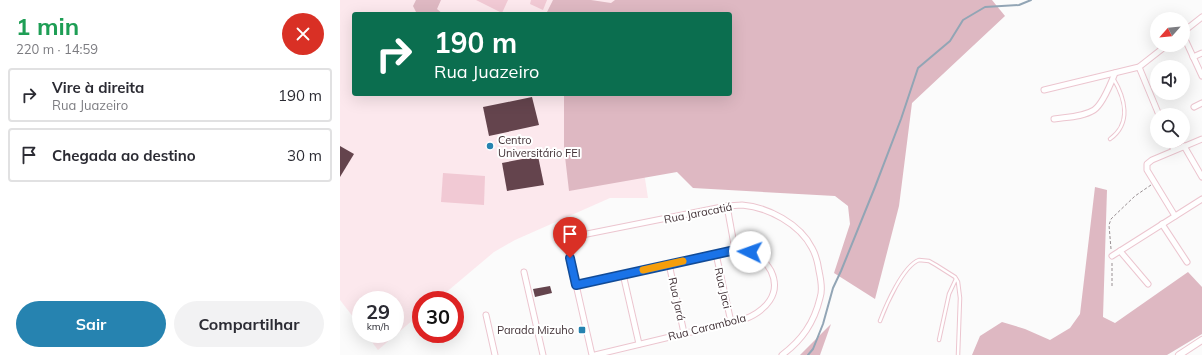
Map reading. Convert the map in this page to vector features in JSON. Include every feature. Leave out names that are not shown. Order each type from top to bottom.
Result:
[{"type":"street","points":[[1190,28],[1202,17]]},
{"type":"street","points":[[1190,50],[1202,76]]},
{"type":"street","points":[[1044,90],[1114,75],[1139,67],[1158,52]]},
{"type":"street","points":[[1193,57],[1202,53]]},
{"type":"street","points":[[1139,67],[1156,108]]},
{"type":"street","points":[[1054,119],[1083,114],[1094,110],[1100,103],[1114,75]]},
{"type":"street","points":[[1194,107],[1202,103]]},
{"type":"street","points":[[1190,144],[1202,139]]},
{"type":"street","points":[[1175,216],[1154,183],[1146,166],[1152,160],[1179,148]]},
{"type":"street","points":[[1185,148],[1202,177]]},
{"type":"street","points":[[1112,256],[1202,200]]},
{"type":"street","name":"Rua Jaracatiá","points":[[576,285],[568,242],[587,234],[727,206],[741,205],[754,207],[780,217],[792,224],[805,237],[813,249],[821,282],[821,297],[810,326],[782,355]]},
{"type":"street","points":[[727,206],[735,250]]},
{"type":"street","points":[[1162,224],[1187,262]]},
{"type":"street","name":"Rua Carambola","points":[[576,285],[735,250],[750,252],[761,259],[766,264],[773,276],[774,288],[770,300],[760,312],[745,319],[595,355]]},
{"type":"street","points":[[1120,250],[1148,284]]},
{"type":"street","name":"Rua Jaci","points":[[716,254],[731,322]]},
{"type":"street","name":"Rua Jará","points":[[669,264],[684,333]]},
{"type":"street","points":[[524,272],[543,355]]},
{"type":"street","points":[[623,274],[639,344]]},
{"type":"street","points":[[576,285],[592,355]]},
{"type":"street","points":[[486,315],[495,355]]},
{"type":"street","points":[[1179,355],[1202,340]]},
{"type":"lane","points":[[1110,139],[1116,135],[1122,127],[1125,108],[1123,97],[1114,75]]},
{"type":"lane","points":[[880,321],[896,286],[907,269],[915,261],[919,260],[929,262],[949,273],[957,279],[958,282],[960,298],[958,355]]},
{"type":"lane","points":[[939,340],[947,298],[957,279]]},
{"type":"path","points":[[1112,286],[1112,256],[1109,224],[1111,219],[1135,196],[1154,183]]},
{"type":"shaded area","name":"Centro Universitário FEI","points":[[340,0],[619,0],[621,12],[352,12],[352,96],[632,96],[648,198],[610,198],[515,240],[494,252],[448,291],[412,291],[412,321],[404,328],[404,291],[352,291],[352,315],[340,300]]},
{"type":"shaded area","points":[[416,0],[441,0],[437,9],[441,12],[416,12],[413,6]]},
{"type":"shaded area","points":[[476,0],[508,0],[502,12]]},
{"type":"shaded area","points":[[531,0],[547,0],[543,10],[530,4]]},
{"type":"shaded area","points":[[553,0],[591,0],[611,3],[615,0],[992,0],[1005,16],[912,103],[899,206],[875,299],[834,273],[850,224],[848,206],[835,196],[693,188],[677,172],[569,191],[564,148],[564,96],[732,96],[732,12],[547,12]]},
{"type":"shaded area","points":[[443,173],[485,176],[484,205],[441,202]]},
{"type":"shaded area","points":[[1095,187],[1107,190],[1103,317],[1115,323],[1188,272],[1202,287],[1202,334],[1167,355],[972,355],[980,336],[1002,322],[1025,329],[1050,340],[1070,328],[1080,314]]},
{"type":"shaded area","points":[[831,324],[820,355],[800,355]]},
{"type":"shaded area","name":"Centro Universitário FEI","points":[[373,343],[386,343],[378,350]]},
{"type":"building","points":[[532,97],[539,125],[489,136],[483,107]]},
{"type":"building","points":[[340,146],[354,154],[340,177]]},
{"type":"building","points":[[538,156],[544,185],[507,191],[502,163]]},
{"type":"building","points":[[550,286],[552,293],[535,297],[533,289]]},
{"type":"waterway","points":[[808,355],[813,349],[823,324],[833,288],[875,187],[901,119],[918,68],[950,41],[963,20],[985,7],[1019,5],[1031,0]]},
{"type":"slow traffic","points":[[643,270],[683,261]]},
{"type":"place","name":"Centro Universitário FEI","points":[[490,146]]},
{"type":"place","name":"Parada Mizuho","points":[[582,330]]},
{"type":"route","points":[[570,258],[576,285],[735,250],[750,252]]}]
